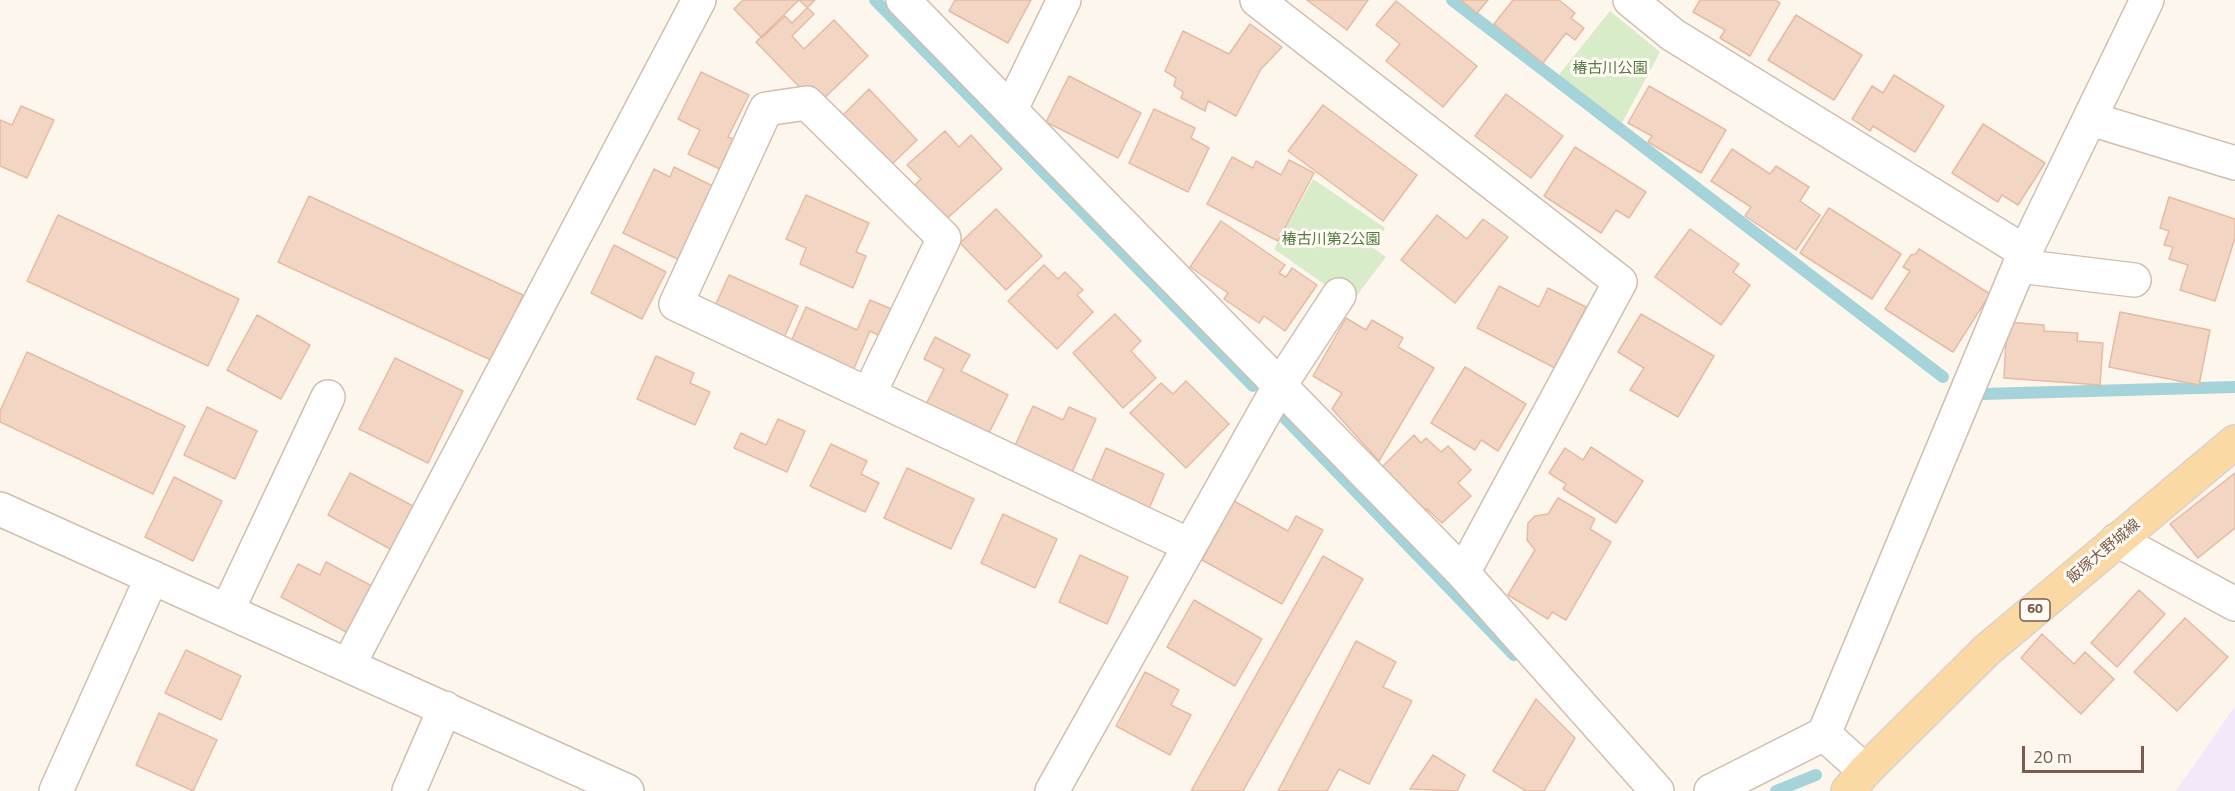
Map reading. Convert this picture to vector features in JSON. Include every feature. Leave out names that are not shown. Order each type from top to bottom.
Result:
[{"type":"main road","name":"飯塚大野城線","points":[[1856,781],[1987,650],[2235,442]]},
{"type":"street","points":[[349,664],[699,0]]},
{"type":"street","points":[[903,0],[1463,573],[1657,791]]},
{"type":"street","points":[[1011,110],[1064,0]]},
{"type":"street","points":[[1257,0],[1620,282],[1463,573]]},
{"type":"street","points":[[1630,0],[1673,35],[2022,259],[2134,280]]},
{"type":"street","points":[[1711,791],[1824,734],[2022,259],[2146,0]]},
{"type":"street","points":[[869,394],[944,238],[807,104],[766,109],[676,304],[1189,545]]},
{"type":"street","points":[[2091,118],[2235,163]]},
{"type":"street","points":[[1052,791],[1280,385],[1339,295]]},
{"type":"street","points":[[227,611],[328,397]]},
{"type":"street","points":[[0,509],[627,791]]},
{"type":"street","points":[[2117,540],[2235,604]]},
{"type":"street","points":[[56,791],[152,577]]},
{"type":"street","points":[[409,791],[445,708]]},
{"type":"street","points":[[1824,734],[1856,781]]},
{"type":"shaded area","points":[[2235,706],[2235,791],[2176,791]]},
{"type":"green space","name":"椿古川公園","points":[[1610,11],[1660,52],[1621,125],[1558,76]]},
{"type":"green space","name":"椿古川第2公園","points":[[1313,179],[1385,228],[1373,248],[1386,257],[1351,303],[1274,249]]},
{"type":"building","points":[[743,0],[815,0],[792,23],[785,16],[762,38],[734,9]]},
{"type":"building","points":[[799,0],[814,14],[792,36],[804,49],[834,20],[868,56],[817,105],[756,42]]},
{"type":"building","points":[[955,0],[1031,0],[1008,43],[949,11]]},
{"type":"building","points":[[1307,0],[1368,0],[1347,30]]},
{"type":"building","points":[[1461,0],[1488,0],[1477,13]]},
{"type":"building","points":[[1513,0],[1559,0],[1575,13],[1571,18],[1584,28],[1575,40],[1566,33],[1543,63],[1494,24]]},
{"type":"building","points":[[1700,0],[1775,0],[1780,3],[1750,56],[1720,38],[1725,30],[1693,12]]},
{"type":"building","points":[[1396,1],[1477,66],[1443,107],[1386,61],[1400,44],[1376,25]]},
{"type":"building","points":[[1796,15],[1862,55],[1834,100],[1768,60]]},
{"type":"building","points":[[1250,24],[1282,47],[1261,69],[1236,116],[1208,101],[1205,111],[1181,98],[1183,92],[1174,86],[1176,78],[1165,71],[1183,31],[1229,54]]},
{"type":"building","points":[[701,72],[749,95],[728,137],[743,143],[728,173],[688,154],[700,130],[678,119]]},
{"type":"building","points":[[1894,75],[1944,106],[1915,152],[1873,126],[1870,131],[1852,119],[1872,86],[1883,93]]},
{"type":"building","points":[[1069,76],[1141,113],[1118,158],[1046,122]]},
{"type":"building","points":[[1649,86],[1726,130],[1701,173],[1648,142],[1652,136],[1628,123]]},
{"type":"building","points":[[869,89],[917,140],[887,169],[834,124]]},
{"type":"building","points":[[1506,94],[1563,136],[1531,178],[1475,136]]},
{"type":"building","points":[[1323,105],[1417,175],[1383,221],[1288,151]]},
{"type":"building","points":[[21,106],[54,120],[27,178],[0,166],[0,120],[12,125]]},
{"type":"building","points":[[1154,109],[1195,128],[1191,138],[1209,148],[1188,192],[1129,163]]},
{"type":"building","points":[[1983,124],[2045,163],[2018,205],[2002,195],[1998,202],[1952,173]]},
{"type":"building","points":[[945,131],[959,147],[971,135],[1002,169],[942,223],[911,189],[921,179],[907,165]]},
{"type":"building","points":[[1575,147],[1646,192],[1629,218],[1616,210],[1601,233],[1544,196]]},
{"type":"building","points":[[1732,149],[1770,174],[1776,166],[1809,187],[1800,201],[1820,215],[1796,250],[1745,216],[1751,207],[1711,181]]},
{"type":"building","points":[[1232,157],[1253,168],[1256,161],[1281,175],[1289,160],[1314,173],[1278,241],[1207,204]]},
{"type":"building","points":[[674,167],[725,192],[690,265],[623,233],[654,169],[670,177]]},
{"type":"building","points":[[806,195],[869,223],[856,252],[866,256],[853,288],[800,264],[806,248],[786,239]]},
{"type":"building","points":[[309,196],[523,295],[493,361],[278,262]]},
{"type":"building","points":[[2169,197],[2235,219],[2235,238],[2215,301],[2180,290],[2188,265],[2169,259],[2173,247],[2164,245],[2169,231],[2160,228]]},
{"type":"building","points":[[1829,208],[1901,254],[1872,299],[1800,253]]},
{"type":"building","points":[[996,209],[1042,256],[1006,290],[960,243]]},
{"type":"building","points":[[58,215],[239,299],[208,366],[27,281]]},
{"type":"building","points":[[1437,215],[1467,239],[1483,219],[1508,237],[1455,303],[1401,260]]},
{"type":"building","points":[[1221,221],[1285,265],[1279,273],[1286,277],[1292,268],[1317,285],[1285,331],[1264,316],[1259,323],[1224,299],[1228,293],[1190,267]]},
{"type":"building","points":[[1690,229],[1739,264],[1733,272],[1750,285],[1721,325],[1655,277]]},
{"type":"building","points":[[614,245],[666,272],[642,319],[591,293]]},
{"type":"building","points":[[1919,249],[1990,294],[1953,352],[1885,309],[1910,271],[1903,267],[1911,255],[1916,254]]},
{"type":"building","points":[[1044,265],[1058,279],[1065,272],[1083,290],[1077,295],[1093,312],[1057,349],[1008,301]]},
{"type":"building","points":[[729,275],[798,306],[779,349],[710,317]]},
{"type":"building","points":[[1499,286],[1539,307],[1548,288],[1586,307],[1555,368],[1477,328]]},
{"type":"building","points":[[870,300],[901,313],[888,340],[870,331],[849,380],[787,351],[806,307],[857,330]]},
{"type":"building","points":[[2120,312],[2210,330],[2199,385],[2109,367]]},
{"type":"building","points":[[1115,314],[1141,341],[1131,351],[1156,378],[1123,408],[1073,353]]},
{"type":"building","points":[[1641,314],[1714,356],[1678,417],[1630,390],[1644,368],[1618,352]]},
{"type":"building","points":[[257,315],[310,345],[281,399],[227,370]]},
{"type":"building","points":[[1346,318],[1366,330],[1372,320],[1403,338],[1398,347],[1434,368],[1379,461],[1332,409],[1342,393],[1313,376]]},
{"type":"building","points":[[2007,322],[2044,325],[2044,331],[2078,333],[2077,341],[2103,343],[2100,385],[2004,378]]},
{"type":"building","points":[[935,337],[970,355],[961,371],[1008,395],[985,441],[923,410],[944,369],[924,359]]},
{"type":"building","points":[[27,352],[185,426],[153,494],[0,422],[0,411]]},
{"type":"building","points":[[656,356],[694,373],[690,383],[710,392],[695,425],[637,399]]},
{"type":"building","points":[[395,358],[463,391],[428,463],[359,429]]},
{"type":"building","points":[[1465,367],[1526,404],[1498,451],[1481,440],[1475,450],[1431,423]]},
{"type":"building","points":[[1186,381],[1229,424],[1186,468],[1130,413],[1161,383],[1173,394]]},
{"type":"building","points":[[1033,406],[1063,420],[1069,407],[1096,419],[1069,479],[1012,452]]},
{"type":"building","points":[[207,407],[257,431],[235,479],[184,455]]},
{"type":"building","points":[[778,419],[805,431],[787,472],[734,448],[741,433],[766,445]]},
{"type":"building","points":[[1414,435],[1421,443],[1426,438],[1441,452],[1448,446],[1471,470],[1458,483],[1471,496],[1442,523],[1427,509],[1420,516],[1377,472]]},
{"type":"building","points":[[831,444],[867,461],[861,474],[879,483],[865,512],[810,486]]},
{"type":"building","points":[[1591,447],[1643,481],[1616,523],[1563,489],[1566,484],[1549,473],[1565,448],[1583,460]]},
{"type":"building","points":[[1106,448],[1164,474],[1145,518],[1087,492]]},
{"type":"building","points":[[907,468],[974,499],[951,549],[884,518]]},
{"type":"building","points":[[350,473],[415,507],[392,550],[328,515]]},
{"type":"building","points":[[2235,473],[2235,528],[2198,558],[2170,524]]},
{"type":"building","points":[[174,477],[222,501],[193,561],[145,537]]},
{"type":"building","points":[[1558,498],[1595,519],[1590,529],[1611,542],[1566,620],[1552,612],[1548,619],[1508,595],[1535,550],[1527,540],[1528,523],[1535,516],[1548,514]]},
{"type":"building","points":[[1234,501],[1288,531],[1296,516],[1323,530],[1282,604],[1202,560]]},
{"type":"building","points":[[1003,514],[1057,539],[1035,588],[981,563]]},
{"type":"building","points":[[1080,555],[1128,577],[1107,624],[1059,602]]},
{"type":"building","points":[[1323,556],[1363,579],[1243,791],[1191,791]]},
{"type":"building","points":[[326,562],[372,586],[348,633],[281,597],[298,564],[320,575]]},
{"type":"building","points":[[2139,590],[2165,614],[2117,667],[2091,643]]},
{"type":"building","points":[[1194,600],[1262,639],[1235,686],[1167,647]]},
{"type":"building","points":[[2185,618],[2228,657],[2177,711],[2134,672]]},
{"type":"building","points":[[2042,634],[2074,664],[2085,652],[2114,679],[2081,714],[2021,658]]},
{"type":"building","points":[[1356,641],[1396,662],[1383,687],[1412,701],[1369,784],[1339,769],[1327,791],[1278,791]]},
{"type":"building","points":[[186,650],[241,676],[221,720],[165,693]]},
{"type":"building","points":[[1145,672],[1179,690],[1171,705],[1191,715],[1170,755],[1116,726]]},
{"type":"building","points":[[1536,699],[1575,738],[1544,791],[1526,791],[1493,771]]},
{"type":"building","points":[[159,713],[217,740],[193,791],[136,765]]},
{"type":"building","points":[[1433,755],[1465,775],[1457,791],[1410,789]]},
{"type":"waterway","points":[[875,0],[1253,386]]},
{"type":"waterway","points":[[1452,0],[1943,377]]},
{"type":"waterway","points":[[1983,394],[2235,387]]},
{"type":"waterway","points":[[1281,414],[1514,655]]},
{"type":"waterway","points":[[1776,791],[1816,775]]}]
